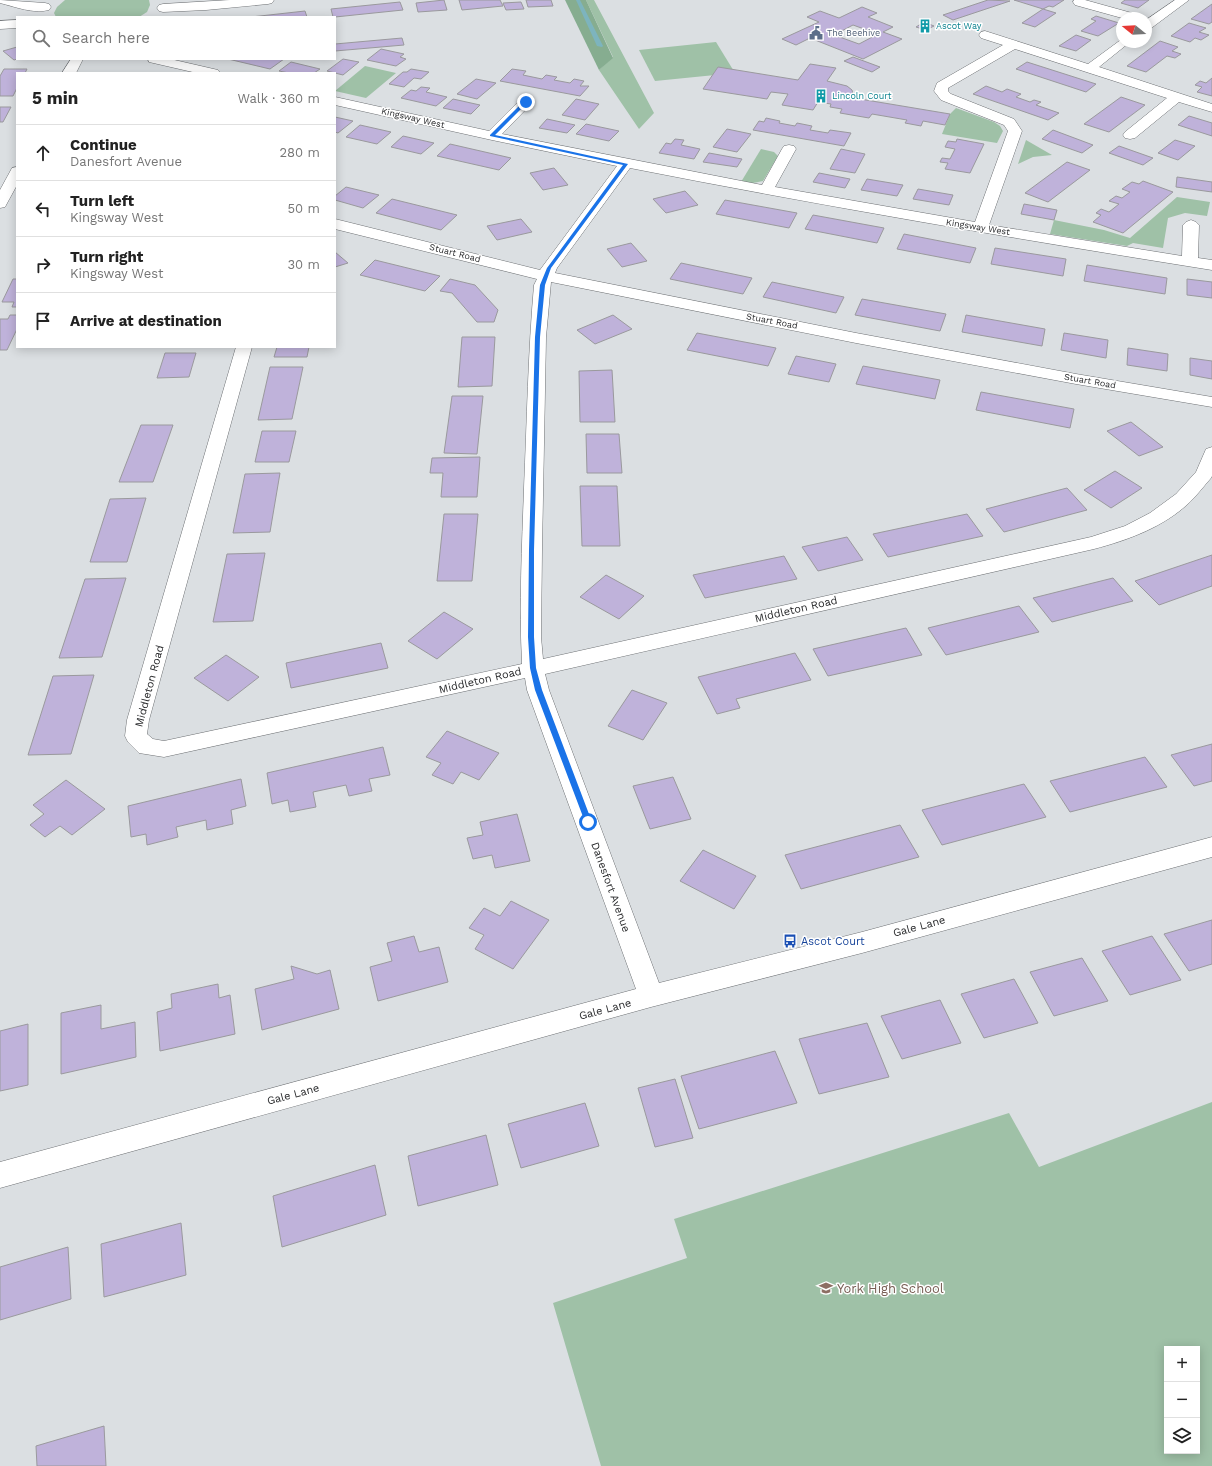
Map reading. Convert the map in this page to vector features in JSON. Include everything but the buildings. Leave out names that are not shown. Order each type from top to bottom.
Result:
[{"type":"street","points":[[1,0],[30,7],[47,8]]},
{"type":"street","points":[[155,16],[163,4],[206,6],[268,0]]},
{"type":"street","points":[[1152,20],[1183,0]]},
{"type":"street","points":[[1079,2],[1116,13]]},
{"type":"street","points":[[0,25],[16,24]]},
{"type":"street","points":[[985,35],[1012,45],[1212,108]]},
{"type":"street","points":[[980,228],[1015,131],[1009,122],[946,97],[941,92],[942,86],[1012,45]]},
{"type":"street","points":[[1089,68],[1116,48]]},
{"type":"street","points":[[70,72],[76,60]]},
{"type":"street","points":[[158,60],[209,72]]},
{"type":"street","points":[[1130,135],[1176,97]]},
{"type":"street","name":"Kingsway West","points":[[336,101],[626,164],[766,191],[980,228],[1212,264]]},
{"type":"street","points":[[492,136],[526,102]]},
{"type":"street","points":[[766,191],[789,149]]},
{"type":"street","name":"Danesfort Avenue","points":[[626,164],[549,268],[541,292],[537,344],[531,637],[533,668],[538,690],[651,996]]},
{"type":"street","points":[[1,199],[16,173]]},
{"type":"street","name":"Stuart Road","points":[[336,224],[546,276],[856,338],[1076,379],[1212,402]]},
{"type":"street","points":[[1190,261],[1191,225]]},
{"type":"street","name":"Middleton Road","points":[[244,348],[138,720],[136,736],[147,747],[164,749],[1100,541],[1132,531],[1157,517],[1184,498],[1204,474],[1212,453]]},
{"type":"street","name":"Gale Lane","points":[[0,1175],[651,996],[752,972],[1076,882],[1212,847]]},
{"type":"green space","points":[[65,0],[149,0],[150,5],[147,12],[141,16],[56,16],[54,13],[57,7]]},
{"type":"green space","points":[[565,0],[586,0],[613,58],[599,70]]},
{"type":"green space","points":[[586,0],[594,0],[654,113],[639,129],[599,70],[613,57]]},
{"type":"green space","points":[[716,42],[735,73],[655,81],[639,50]]},
{"type":"green space","points":[[365,66],[396,73],[366,98],[336,90]]},
{"type":"green space","points":[[956,108],[994,122],[1000,126],[1003,131],[997,143],[942,134],[950,114]]},
{"type":"green space","points":[[1026,140],[1052,155],[1033,157],[1018,164]]},
{"type":"green space","points":[[761,149],[774,152],[778,156],[763,181],[753,183],[741,182]]},
{"type":"green space","points":[[1177,197],[1210,202],[1207,216],[1185,213],[1168,218],[1163,248],[1133,243],[1127,246],[1050,234],[1054,220],[1104,230],[1130,238]]},
{"type":"green space","name":"York High School","points":[[1212,1102],[1212,1466],[601,1466],[553,1303],[687,1258],[674,1219],[1009,1113],[1039,1167]]},
{"type":"waterway","points":[[578,0],[600,46]]},
{"type":"place","name":"Ascot Way","points":[[925,26]]},
{"type":"place","name":"The Beehive","points":[[816,33]]},
{"type":"place","name":"Lincoln Court","points":[[821,96]]},
{"type":"place","name":"Ascot Court","points":[[790,941]]},
{"type":"place","name":"York High School","points":[[826,1288]]},
{"type":"route","points":[[526,102],[492,136],[626,164],[549,268],[542,285],[538,337],[532,550],[531,637],[533,668],[538,690],[588,822]]}]
